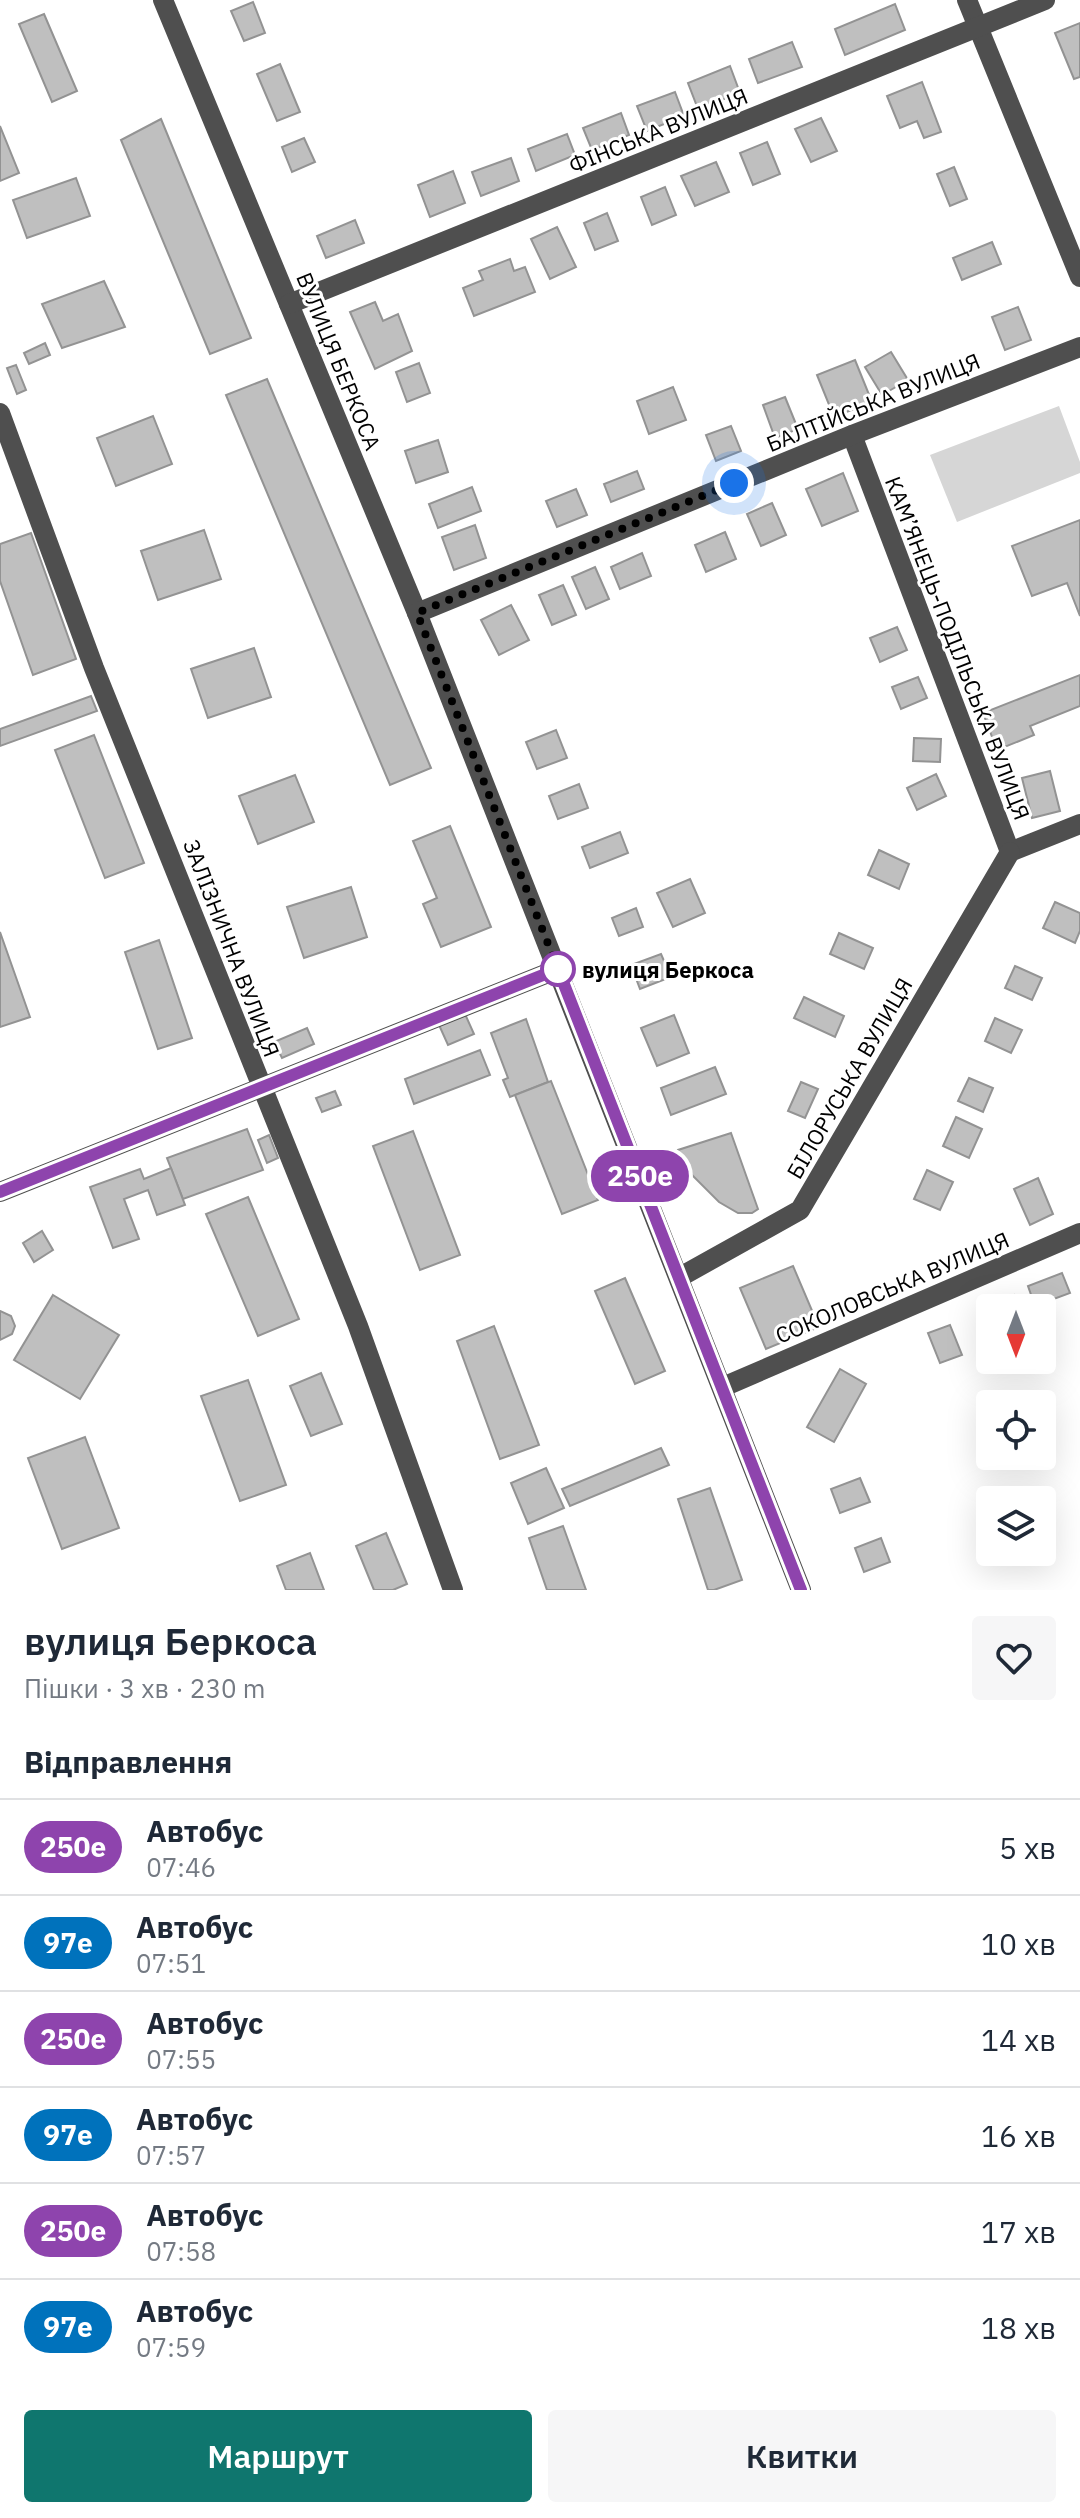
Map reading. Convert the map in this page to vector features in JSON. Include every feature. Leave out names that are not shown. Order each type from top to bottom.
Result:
[{"type":"street","points":[[967,0],[1080,277]]},
{"type":"street","name":"ФІНСЬКА ВУЛИЦЯ","points":[[289,304],[1045,0]]},
{"type":"street","name":"ВУЛИЦЯ БЕРКОСА","points":[[166,1],[417,613],[801,1590]]},
{"type":"street","name":"БАЛТІЙСЬКА ВУЛИЦЯ","points":[[417,613],[852,435],[1080,347]]},
{"type":"street","name":"ЗАЛІЗНИЧНА ВУЛИЦЯ","points":[[0,413],[94,668],[358,1326],[453,1590]]},
{"type":"street","name":"КАМ’ЯНЕЦЬ-ПОДІЛЬСЬКА ВУЛИЦЯ","points":[[852,435],[1010,852],[1080,824]]},
{"type":"street","name":"БІЛОРУСЬКА ВУЛИЦЯ","points":[[680,1277],[800,1210],[1010,852]]},
{"type":"street","points":[[0,1192],[558,969]]},
{"type":"street","name":"СОКОЛОВСЬКА ВУЛИЦЯ","points":[[723,1387],[1080,1233]]},
{"type":"shaded area","points":[[1059,406],[1080,462],[1080,473],[957,522],[930,455]]},
{"type":"building","points":[[253,2],[265,33],[244,41],[231,11]]},
{"type":"building","points":[[895,4],[905,30],[845,55],[835,29]]},
{"type":"building","points":[[44,14],[77,91],[52,102],[19,24]]},
{"type":"building","points":[[1080,23],[1080,77],[1074,79],[1055,33]]},
{"type":"building","points":[[792,42],[802,67],[758,83],[749,59]]},
{"type":"building","points":[[280,64],[300,112],[277,121],[257,74]]},
{"type":"building","points":[[730,66],[740,93],[698,109],[688,83]]},
{"type":"building","points":[[922,82],[941,132],[924,138],[917,121],[900,128],[887,96]]},
{"type":"building","points":[[675,92],[684,116],[647,131],[637,106]]},
{"type":"building","points":[[621,113],[629,135],[592,150],[583,128]]},
{"type":"building","points":[[821,118],[837,151],[811,162],[795,129]]},
{"type":"building","points":[[161,119],[251,338],[210,354],[121,140]]},
{"type":"building","points":[[0,126],[19,173],[0,181]]},
{"type":"building","points":[[567,134],[575,155],[536,171],[528,149]]},
{"type":"building","points":[[304,138],[315,162],[292,172],[282,147]]},
{"type":"building","points":[[767,142],[780,174],[753,185],[740,153]]},
{"type":"building","points":[[511,158],[519,181],[481,196],[472,172]]},
{"type":"building","points":[[716,162],[729,192],[695,206],[681,176]]},
{"type":"building","points":[[954,167],[967,199],[950,206],[937,174]]},
{"type":"building","points":[[453,171],[465,203],[430,217],[418,185]]},
{"type":"building","points":[[76,178],[90,216],[27,238],[13,200]]},
{"type":"building","points":[[665,187],[676,215],[652,225],[641,197]]},
{"type":"building","points":[[607,213],[618,241],[595,250],[584,223]]},
{"type":"building","points":[[355,220],[364,243],[326,258],[317,236]]},
{"type":"building","points":[[557,227],[576,267],[550,279],[531,239]]},
{"type":"building","points":[[992,242],[1001,264],[962,280],[953,258]]},
{"type":"building","points":[[510,259],[514,271],[525,267],[535,292],[474,316],[463,288],[483,280],[479,271]]},
{"type":"building","points":[[104,281],[125,327],[62,348],[42,304]]},
{"type":"building","points":[[375,302],[383,321],[398,314],[412,351],[375,369],[350,312]]},
{"type":"building","points":[[1018,307],[1031,340],[1005,350],[992,317]]},
{"type":"building","points":[[45,343],[50,355],[29,364],[24,353]]},
{"type":"building","points":[[891,352],[908,380],[882,395],[865,367]]},
{"type":"building","points":[[855,360],[872,402],[834,417],[817,375]]},
{"type":"building","points":[[419,363],[430,393],[407,402],[396,372]]},
{"type":"building","points":[[16,365],[26,390],[17,394],[7,368]]},
{"type":"building","points":[[267,379],[431,768],[390,785],[226,395]]},
{"type":"building","points":[[673,387],[686,420],[649,434],[637,401]]},
{"type":"building","points":[[785,397],[798,429],[775,438],[763,405]]},
{"type":"building","points":[[153,416],[172,464],[116,486],[97,438]]},
{"type":"building","points":[[731,426],[741,451],[716,461],[706,435]]},
{"type":"building","points":[[438,440],[448,472],[416,483],[405,451]]},
{"type":"building","points":[[637,471],[644,489],[611,502],[604,484]]},
{"type":"building","points":[[843,473],[858,511],[822,526],[806,489]]},
{"type":"building","points":[[472,487],[481,511],[438,528],[429,504]]},
{"type":"building","points":[[576,489],[587,515],[557,527],[546,501]]},
{"type":"building","points":[[772,503],[786,535],[761,546],[747,514]]},
{"type":"building","points":[[1080,520],[1080,616],[1067,583],[1032,596],[1012,546]]},
{"type":"building","points":[[475,525],[486,558],[454,570],[442,537]]},
{"type":"building","points":[[204,530],[221,579],[158,600],[141,551]]},
{"type":"building","points":[[725,532],[736,559],[706,572],[695,545]]},
{"type":"building","points":[[31,533],[76,659],[33,675],[0,581],[0,544]]},
{"type":"building","points":[[642,553],[651,576],[620,589],[611,567]]},
{"type":"building","points":[[595,567],[609,599],[586,609],[572,577]]},
{"type":"building","points":[[563,585],[576,615],[552,625],[539,595]]},
{"type":"building","points":[[511,605],[529,640],[499,655],[481,620]]},
{"type":"building","points":[[897,627],[907,650],[880,662],[870,638]]},
{"type":"building","points":[[254,648],[271,697],[208,718],[191,669]]},
{"type":"building","points":[[1080,675],[1080,706],[1030,726],[1034,735],[997,750],[983,713]]},
{"type":"building","points":[[918,677],[927,698],[901,709],[892,687]]},
{"type":"building","points":[[91,696],[97,711],[0,746],[0,729]]},
{"type":"building","points":[[556,730],[567,758],[537,769],[526,742]]},
{"type":"building","points":[[94,735],[144,863],[105,878],[55,750]]},
{"type":"building","points":[[914,738],[941,739],[940,762],[913,761]]},
{"type":"building","points":[[1050,771],[1060,811],[1032,818],[1022,778]]},
{"type":"building","points":[[936,774],[946,796],[917,810],[907,788]]},
{"type":"building","points":[[295,775],[314,822],[258,844],[239,796]]},
{"type":"building","points":[[579,784],[588,808],[558,819],[549,796]]},
{"type":"building","points":[[450,826],[491,927],[441,947],[423,904],[437,898],[413,841]]},
{"type":"building","points":[[620,832],[628,853],[590,868],[582,847]]},
{"type":"building","points":[[879,850],[909,864],[899,889],[868,875]]},
{"type":"building","points":[[690,879],[705,913],[673,927],[657,893]]},
{"type":"building","points":[[351,887],[367,937],[304,958],[287,907]]},
{"type":"building","points":[[1055,902],[1080,913],[1080,931],[1075,943],[1043,928]]},
{"type":"building","points":[[636,908],[643,927],[619,936],[612,918]]},
{"type":"building","points":[[0,932],[30,1017],[0,1027]]},
{"type":"building","points":[[839,933],[873,948],[864,969],[830,954]]},
{"type":"building","points":[[159,940],[192,1038],[158,1049],[125,952]]},
{"type":"building","points":[[661,954],[671,977],[640,989],[631,965]]},
{"type":"building","points":[[1015,966],[1042,978],[1032,1000],[1005,988]]},
{"type":"building","points":[[804,997],[844,1016],[835,1037],[794,1018]]},
{"type":"building","points":[[465,1014],[474,1034],[448,1045],[439,1025]]},
{"type":"building","points":[[674,1015],[689,1053],[657,1066],[641,1028]]},
{"type":"building","points":[[995,1018],[1022,1030],[1011,1053],[985,1041]]},
{"type":"building","points":[[526,1019],[548,1082],[510,1097],[503,1080],[508,1078],[491,1033]]},
{"type":"building","points":[[307,1028],[314,1044],[282,1058],[274,1042]]},
{"type":"building","points":[[480,1050],[490,1075],[414,1104],[405,1079]]},
{"type":"building","points":[[715,1067],[726,1094],[671,1115],[661,1088]]},
{"type":"building","points":[[969,1078],[993,1088],[983,1112],[958,1101]]},
{"type":"building","points":[[551,1081],[598,1200],[562,1214],[515,1095]]},
{"type":"building","points":[[801,1082],[818,1089],[805,1118],[788,1111]]},
{"type":"building","points":[[335,1091],[341,1105],[322,1112],[316,1098]]},
{"type":"building","points":[[956,1117],[982,1129],[969,1158],[943,1146]]},
{"type":"building","points":[[247,1129],[263,1170],[183,1199],[167,1158]]},
{"type":"building","points":[[413,1131],[460,1255],[420,1270],[373,1146]]},
{"type":"building","points":[[731,1133],[758,1209],[752,1213],[738,1213],[719,1202],[685,1168],[678,1150]]},
{"type":"building","points":[[269,1135],[278,1158],[267,1163],[258,1140]]},
{"type":"building","points":[[171,1168],[185,1205],[157,1215],[148,1190],[124,1199],[139,1239],[113,1248],[90,1187],[140,1169],[144,1179]]},
{"type":"building","points":[[927,1170],[953,1182],[940,1210],[914,1199]]},
{"type":"building","points":[[1038,1178],[1053,1214],[1030,1225],[1014,1189]]},
{"type":"building","points":[[248,1197],[299,1319],[258,1336],[206,1214]]},
{"type":"building","points":[[42,1231],[53,1250],[34,1262],[23,1243]]},
{"type":"building","points":[[793,1266],[819,1327],[766,1349],[740,1288]]},
{"type":"building","points":[[1062,1273],[1070,1293],[1056,1298],[1056,1294],[1031,1294],[1028,1286]]},
{"type":"building","points":[[625,1278],[665,1371],[635,1384],[595,1291]]},
{"type":"building","points":[[53,1295],[119,1335],[80,1399],[14,1360]]},
{"type":"building","points":[[0,1311],[11,1316],[15,1326],[12,1334],[0,1340]]},
{"type":"building","points":[[950,1325],[962,1355],[940,1363],[928,1333]]},
{"type":"building","points":[[494,1326],[539,1445],[500,1459],[457,1341]]},
{"type":"building","points":[[840,1369],[866,1384],[834,1442],[807,1427]]},
{"type":"building","points":[[321,1373],[342,1424],[311,1436],[290,1386]]},
{"type":"building","points":[[248,1380],[286,1485],[240,1501],[201,1396]]},
{"type":"building","points":[[85,1437],[119,1528],[62,1549],[28,1458]]},
{"type":"building","points":[[661,1448],[669,1465],[570,1506],[562,1489]]},
{"type":"building","points":[[546,1468],[564,1508],[528,1524],[511,1483]]},
{"type":"building","points":[[860,1478],[870,1502],[840,1513],[831,1489]]},
{"type":"building","points":[[710,1488],[742,1580],[714,1590],[708,1590],[678,1499]]},
{"type":"building","points":[[563,1526],[586,1590],[547,1590],[529,1538]]},
{"type":"building","points":[[386,1533],[407,1584],[393,1590],[374,1590],[356,1546]]},
{"type":"building","points":[[881,1538],[890,1562],[864,1572],[855,1548]]},
{"type":"building","points":[[310,1553],[324,1590],[286,1590],[277,1566]]},
{"type":"bus line","name":"250е","points":[[0,1192],[558,969],[801,1590]]},
{"type":"place","name":"вулиця Беркоса","points":[[558,969]]},
{"type":"route","points":[[558,969],[417,613],[734,483]]}]
